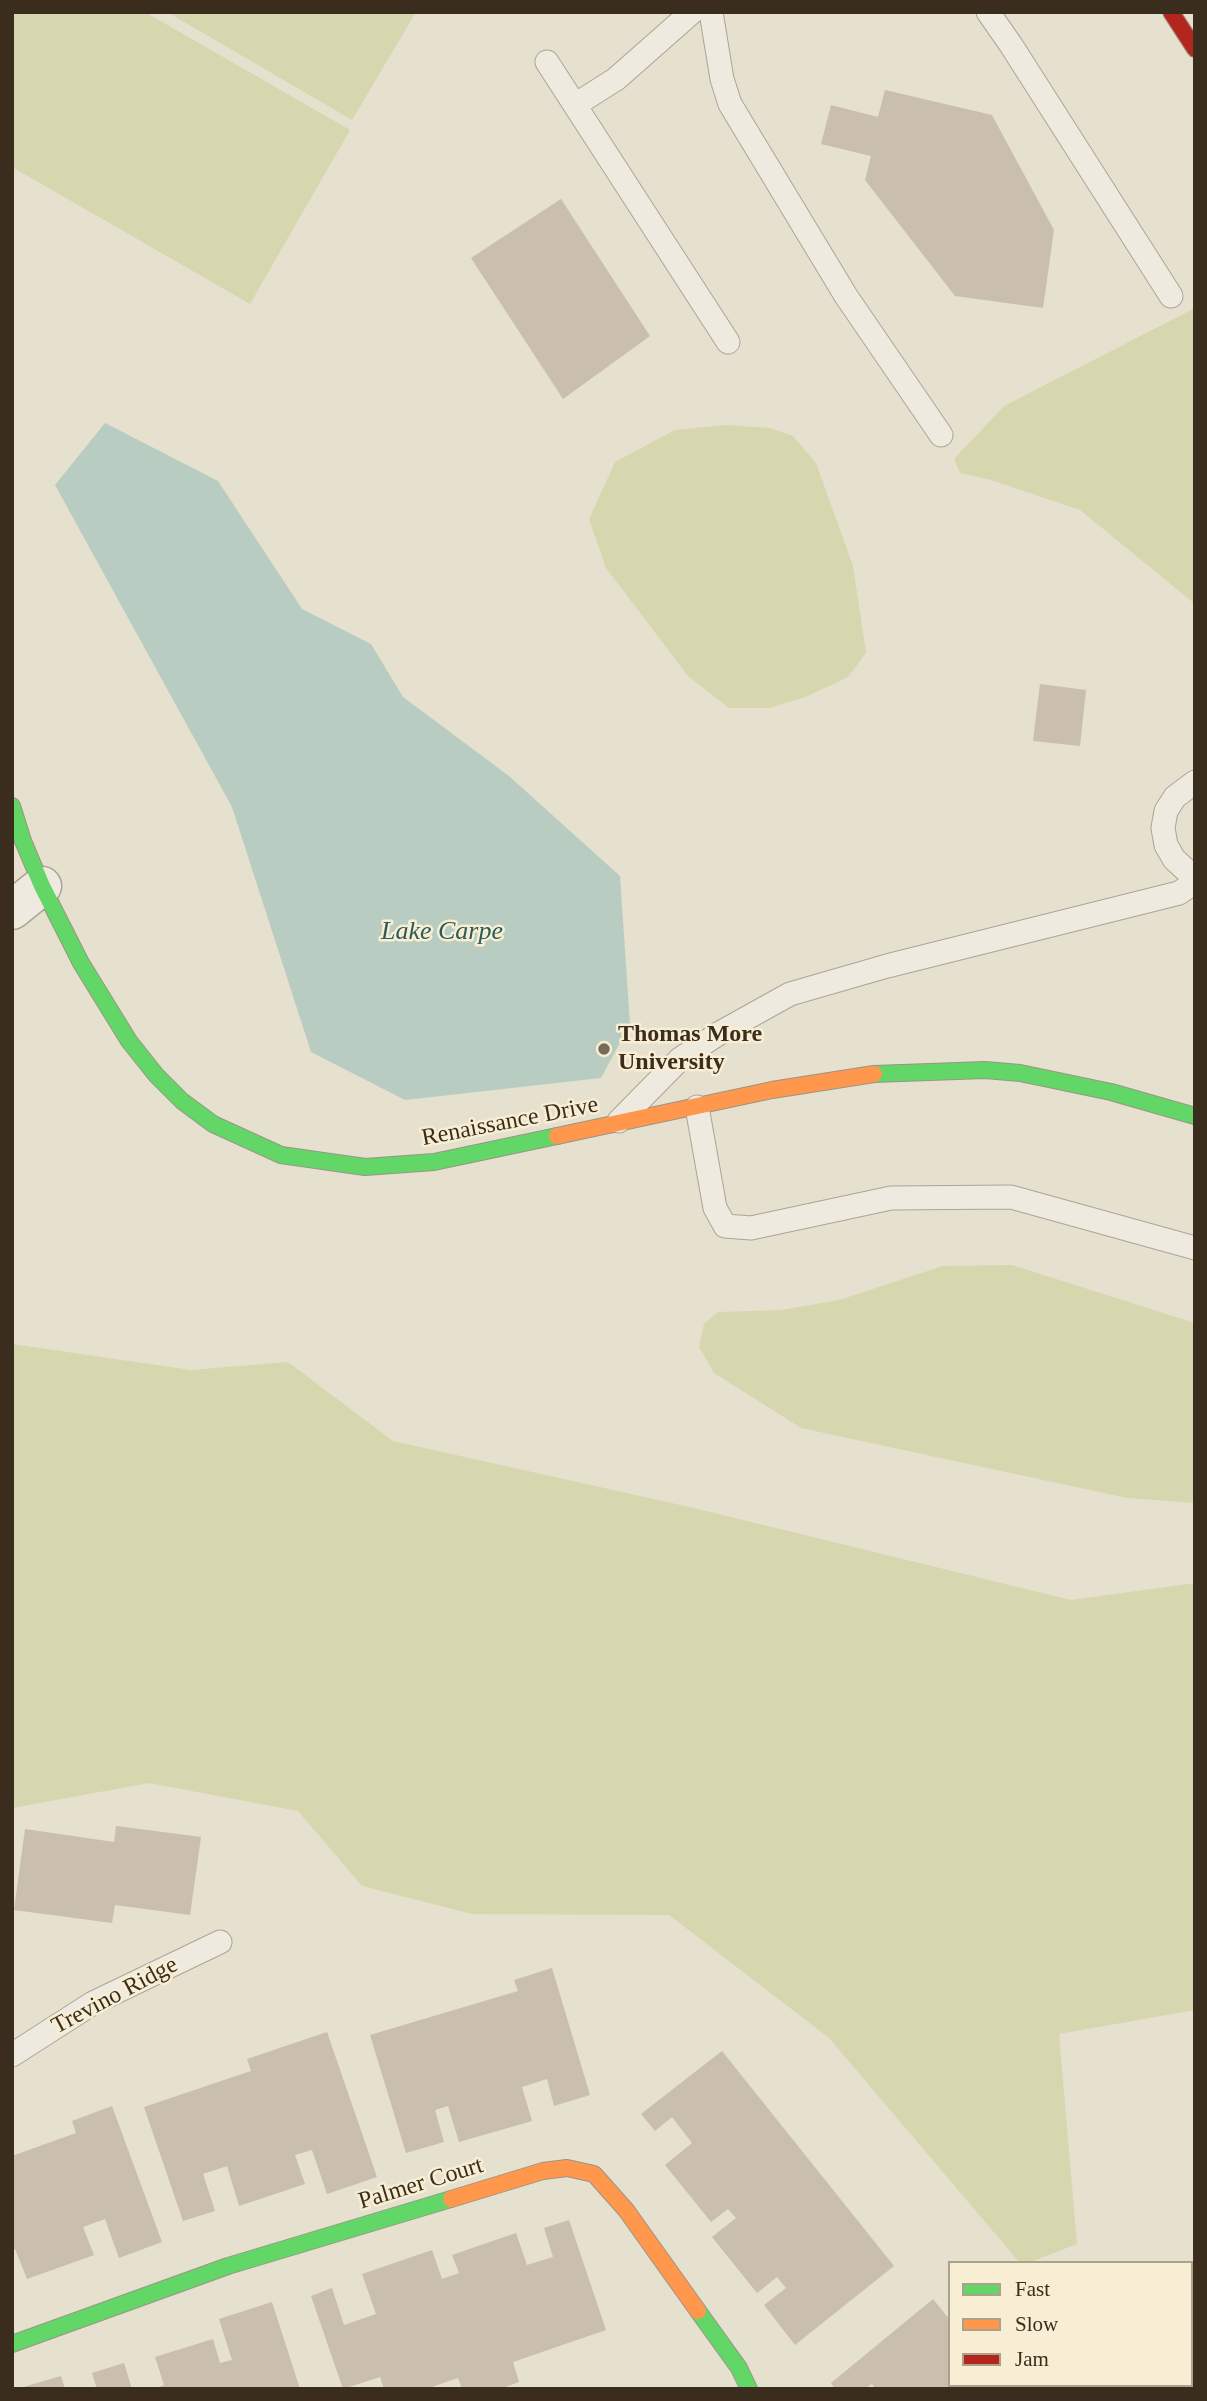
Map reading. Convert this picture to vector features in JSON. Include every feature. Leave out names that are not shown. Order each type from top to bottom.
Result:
[{"type":"street","points":[[1171,12],[1195,49]]},
{"type":"street","name":"Renaissance Drive","points":[[12,806],[42,886],[81,963],[129,1041],[156,1075],[182,1101],[213,1124],[281,1154],[365,1167],[434,1162],[864,1074],[985,1070],[1020,1073],[1111,1092],[1195,1116]]},
{"type":"street","points":[[12,910],[42,886]]},
{"type":"street","name":"Palmer Court","points":[[12,2344],[228,2266],[543,2171],[567,2168],[594,2174],[626,2210],[738,2368],[748,2389]]},
{"type":"lane","points":[[575,105],[616,79],[692,12]]},
{"type":"lane","points":[[710,12],[722,79],[730,104],[846,296],[941,435]]},
{"type":"lane","points":[[988,12],[1012,45],[1171,296]]},
{"type":"lane","points":[[547,62],[728,342]]},
{"type":"lane","points":[[1195,782],[1175,797],[1166,811],[1163,828],[1166,845],[1174,859],[1187,871],[1195,874]]},
{"type":"lane","points":[[614,1125],[680,1059],[718,1034],[790,994],[887,966],[1179,893],[1195,882]]},
{"type":"lane","points":[[697,1107],[715,1208],[724,1226],[751,1228],[891,1198],[1011,1197],[1195,1248]]},
{"type":"lane","name":"Trevino Ridge","points":[[12,2055],[93,2003],[220,1942]]},
{"type":"green space","points":[[12,12],[145,12],[350,130],[250,304],[12,167]]},
{"type":"green space","points":[[167,12],[416,12],[352,120]]},
{"type":"green space","points":[[1195,308],[1195,604],[1080,510],[991,480],[960,473],[954,459],[1004,406]]},
{"type":"green space","points":[[726,425],[770,428],[793,436],[816,463],[853,566],[866,653],[848,677],[808,696],[770,708],[729,708],[688,676],[606,568],[589,519],[615,462],[675,430]]},
{"type":"green space","points":[[1012,1265],[1195,1323],[1195,1503],[1127,1498],[801,1428],[714,1373],[699,1347],[704,1324],[718,1312],[782,1310],[839,1300],[943,1266]]},
{"type":"green space","points":[[12,1344],[191,1370],[288,1362],[393,1441],[694,1508],[1071,1600],[1195,1583],[1195,2010],[1059,2034],[1077,2244],[1033,2261],[1018,2261],[829,2038],[669,1915],[472,1914],[362,1886],[298,1811],[149,1783],[12,1808]]},
{"type":"water","name":"Lake Carpe","points":[[105,423],[218,481],[302,609],[371,644],[403,697],[509,776],[620,876],[630,1024],[601,1078],[405,1100],[311,1052],[232,807],[55,485]]},
{"type":"building","points":[[885,90],[992,115],[1054,230],[1043,308],[955,296],[865,180],[871,156],[821,144],[831,105],[878,117]]},
{"type":"building","points":[[561,199],[650,336],[563,399],[471,258]]},
{"type":"building","points":[[1040,684],[1086,690],[1080,746],[1033,741]]},
{"type":"building","points":[[116,1826],[201,1837],[190,1915],[115,1905],[112,1923],[14,1910],[25,1829],[114,1842]]},
{"type":"building","points":[[552,1968],[590,2095],[554,2106],[547,2079],[522,2087],[532,2121],[459,2142],[448,2106],[435,2110],[444,2142],[406,2153],[370,2035],[518,1991],[514,1980]]},
{"type":"building","points":[[327,2032],[377,2177],[327,2194],[312,2150],[295,2155],[305,2184],[239,2206],[227,2166],[203,2174],[215,2211],[183,2221],[144,2107],[251,2071],[247,2059]]},
{"type":"building","points":[[722,2051],[894,2266],[795,2345],[764,2305],[786,2288],[777,2277],[757,2293],[712,2237],[736,2218],[728,2209],[711,2222],[665,2165],[692,2143],[672,2117],[655,2131],[641,2114]]},
{"type":"building","points":[[112,2106],[162,2242],[119,2258],[105,2219],[83,2227],[94,2255],[27,2279],[15,2249],[12,2250],[12,2156],[76,2133],[72,2121]]},
{"type":"building","points":[[569,2220],[606,2330],[513,2362],[519,2382],[500,2389],[462,2389],[458,2378],[426,2389],[384,2389],[380,2377],[343,2389],[311,2296],[332,2288],[344,2325],[376,2314],[362,2274],[432,2250],[442,2279],[459,2273],[452,2255],[516,2233],[527,2265],[553,2257],[544,2228]]},
{"type":"building","points":[[933,2299],[948,2318],[948,2387],[1007,2389],[876,2389],[872,2384],[865,2389],[835,2389],[831,2383]]},
{"type":"building","points":[[272,2302],[300,2389],[155,2389],[164,2385],[155,2357],[213,2339],[220,2363],[232,2360],[219,2319]]},
{"type":"building","points":[[124,2363],[132,2389],[97,2389],[92,2373]]},
{"type":"building","points":[[61,2376],[65,2389],[20,2389],[20,2388]]},
{"type":"traffic: fast","points":[[12,806],[42,886],[81,963],[129,1041],[156,1075],[182,1101],[213,1124],[281,1155],[365,1167],[434,1162],[557,1136]]},
{"type":"traffic: fast","points":[[874,1074],[985,1070],[1020,1073],[1111,1092],[1195,1116]]},
{"type":"traffic: fast","points":[[12,2344],[228,2266],[451,2199]]},
{"type":"traffic: fast","points":[[698,2311],[739,2368],[749,2389]]},
{"type":"traffic: slow","points":[[557,1136],[772,1090],[874,1074]]},
{"type":"traffic: slow","points":[[451,2199],[543,2171],[567,2168],[594,2174],[626,2210],[698,2311]]},
{"type":"traffic: jam","points":[[1171,12],[1195,49]]},
{"type":"place","name":"Thomas More University","points":[[604,1049]]}]
